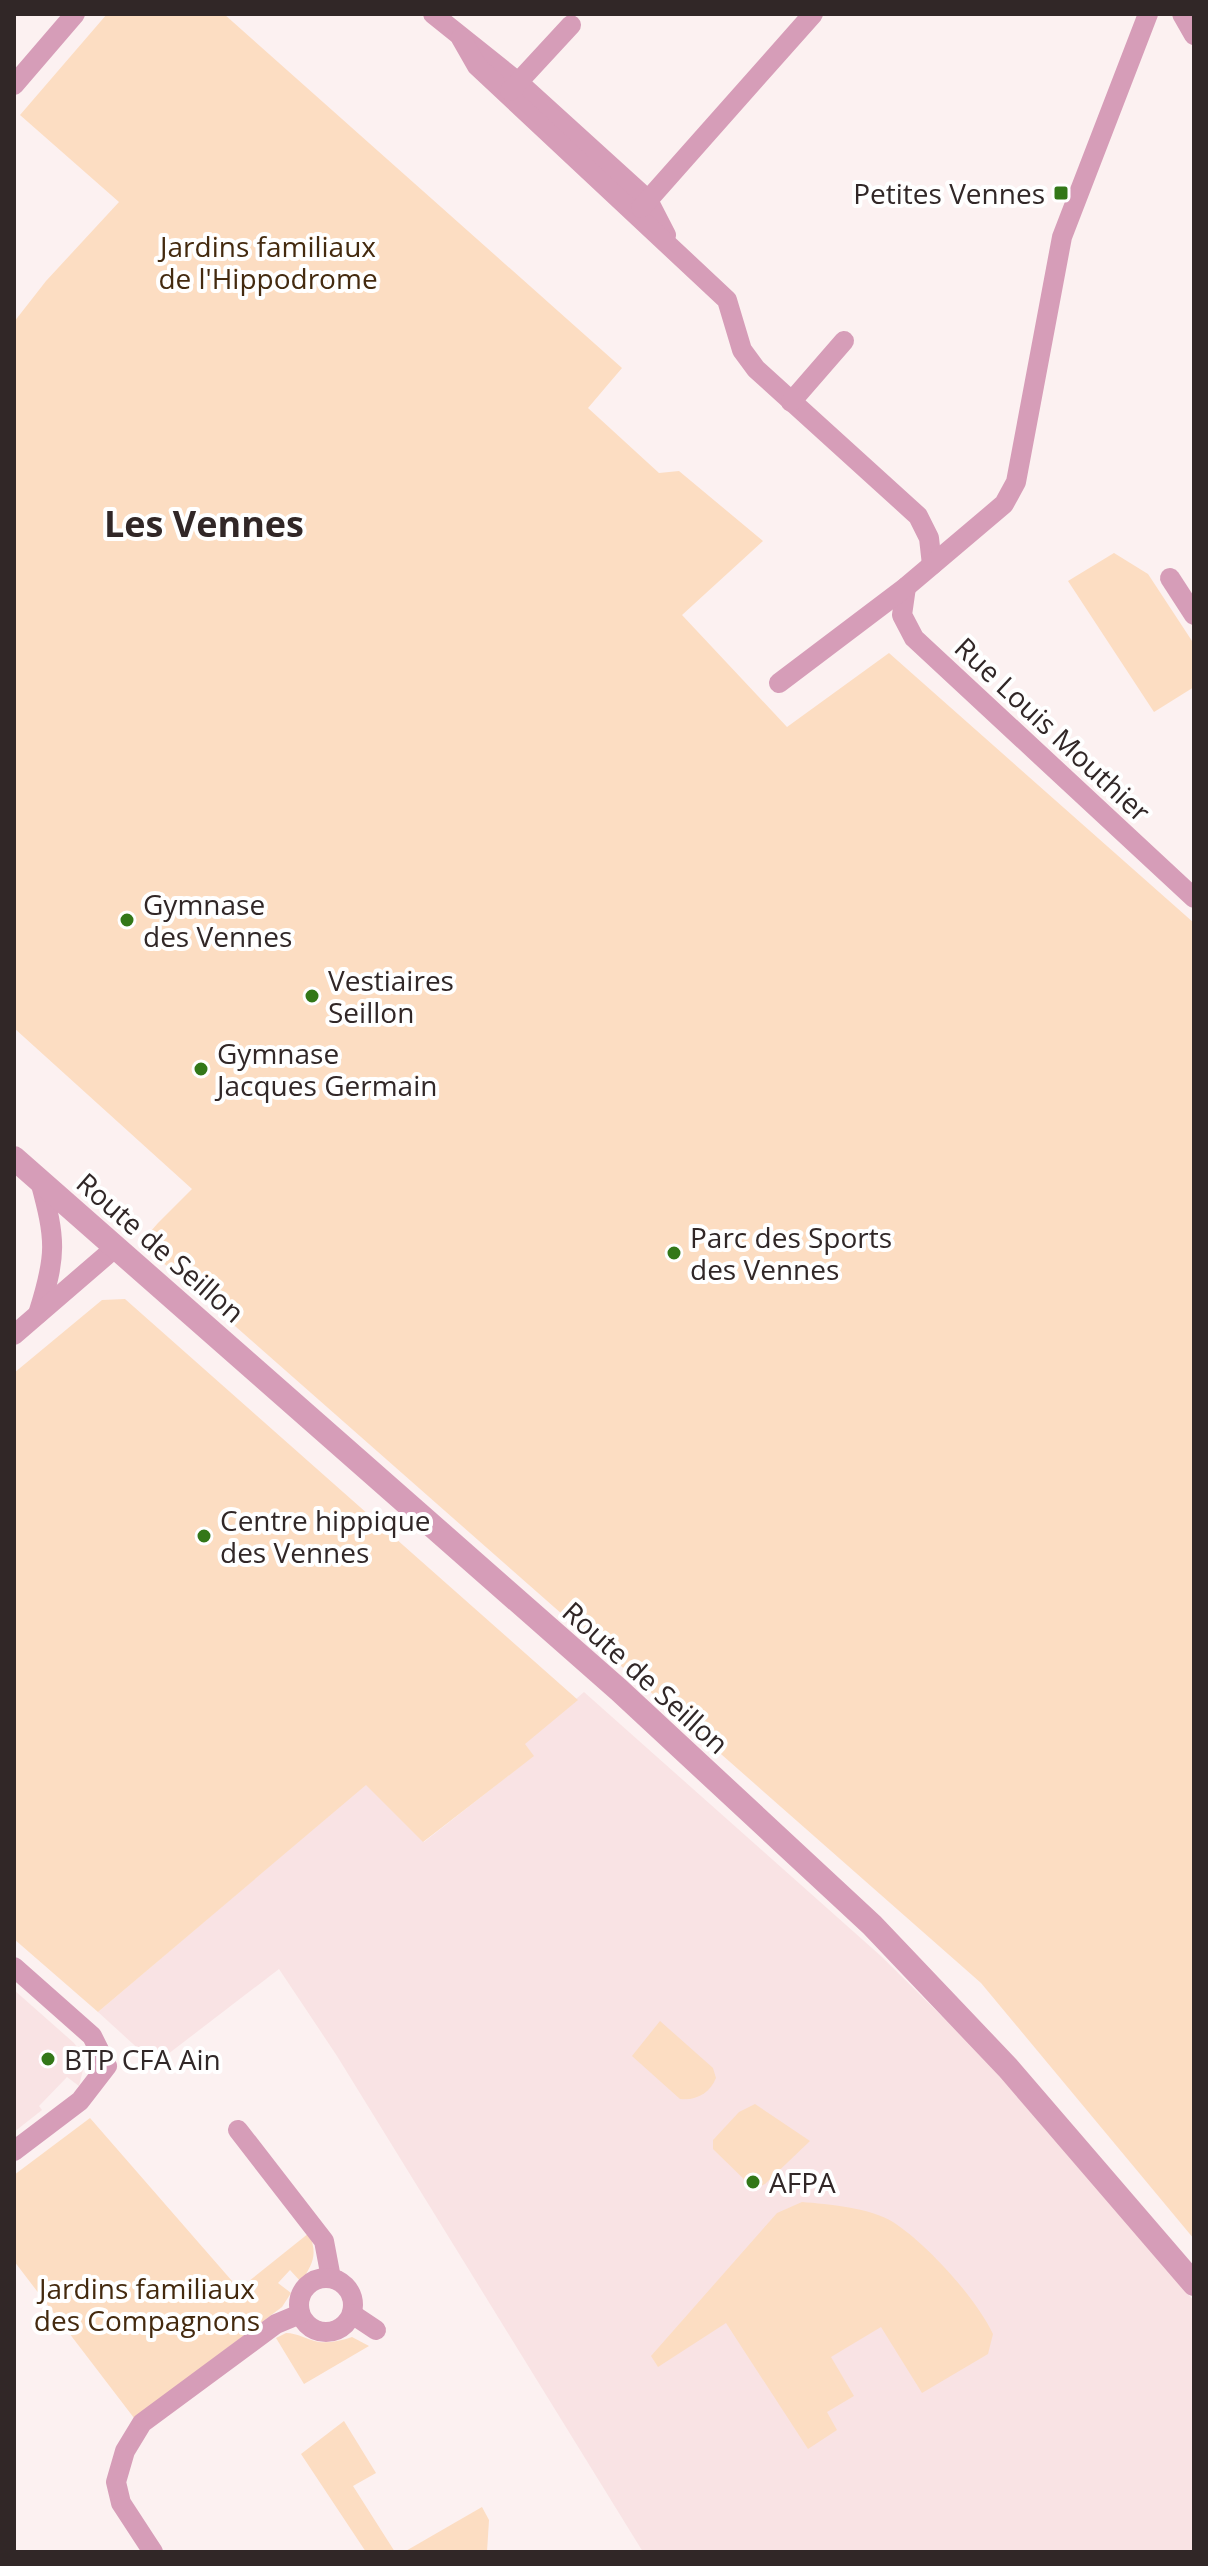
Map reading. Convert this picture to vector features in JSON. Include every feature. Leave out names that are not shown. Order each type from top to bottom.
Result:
[{"type":"street","points":[[14,85],[75,14]]},
{"type":"street","points":[[433,14],[461,38],[477,66],[513,88],[642,207],[674,249],[727,300],[742,350],[756,369],[918,516],[929,538],[932,565]]},
{"type":"street","points":[[642,207],[813,14]]},
{"type":"street","points":[[779,683],[906,587],[1004,504],[1016,482],[1062,237],[1148,14]]},
{"type":"street","points":[[1182,14],[1194,35]]},
{"type":"street","points":[[513,88],[571,25]]},
{"type":"street","points":[[791,402],[844,341]]},
{"type":"street","points":[[1170,578],[1194,615]]},
{"type":"street","name":"Rue Louis Mouthier","points":[[906,587],[902,615],[914,638],[1194,898]]},
{"type":"street","name":"Route de Seillon","points":[[14,1158],[619,1690],[872,1925],[1008,2068],[1194,2284]]},
{"type":"street","points":[[38,1314],[52,1271],[54,1233],[40,1181]]},
{"type":"street","points":[[14,1335],[116,1247]]},
{"type":"street","points":[[14,1967],[92,2036],[107,2066],[80,2101],[14,2151]]},
{"type":"street","points":[[238,2130],[324,2241],[331,2278]]},
{"type":"street","points":[[331,2278],[345,2285],[351,2293],[352,2314],[340,2328],[322,2332],[305,2323],[299,2305],[305,2287],[312,2281],[331,2278]]},
{"type":"street","points":[[153,2552],[121,2503],[116,2482],[125,2451],[142,2423],[276,2324],[300,2314]]},
{"type":"street","points":[[352,2314],[376,2330]]},
{"type":"shaded area","name":"AFPA","points":[[584,1692],[882,1957],[983,2057],[1194,2301],[1194,2552],[643,2552],[337,2056],[279,1969],[155,2064],[98,2012],[366,1784],[424,1842],[533,1756],[524,1744]]},
{"type":"shaded area","name":"BTP CFA Ain","points":[[14,1990],[74,2043],[81,2053],[84,2066],[79,2086],[67,2077],[39,2106],[42,2110],[14,2132]]},
{"type":"green space","name":"Parc des Sports des Vennes","points":[[107,14],[224,14],[622,368],[588,408],[659,473],[679,471],[763,541],[682,615],[787,727],[889,653],[1194,923],[1194,2239],[981,1983],[160,1260],[148,1245],[151,1231],[192,1189],[14,1028],[14,322],[46,281],[119,202],[20,115]]},
{"type":"green space","points":[[1114,553],[1148,574],[1194,644],[1194,687],[1154,712],[1068,581]]},
{"type":"green space","name":"Centre hippique des Vennes","points":[[125,1299],[578,1700],[525,1744],[534,1756],[423,1842],[366,1785],[98,2012],[14,1939],[14,1373],[102,1300]]},
{"type":"green space","points":[[660,2021],[713,2068],[716,2078],[702,2095],[680,2099],[632,2056]]},
{"type":"green space","points":[[755,2104],[810,2141],[765,2184],[754,2189],[713,2149],[713,2140],[739,2112]]},
{"type":"green space","name":"Jardins familiaux des Compagnons","points":[[90,2118],[239,2289],[309,2233],[314,2253],[301,2282],[290,2270],[278,2283],[291,2293],[282,2307],[134,2418],[14,2261],[14,2175]]},
{"type":"green space","points":[[802,2202],[861,2210],[893,2222],[921,2244],[949,2273],[975,2304],[993,2334],[988,2354],[922,2393],[881,2327],[831,2357],[854,2396],[827,2412],[837,2430],[808,2449],[726,2323],[658,2367],[651,2356],[777,2213]]},
{"type":"green space","points":[[286,2333],[319,2342],[352,2337],[369,2346],[304,2384],[276,2338]]},
{"type":"green space","points":[[344,2421],[376,2473],[353,2486],[395,2552],[366,2552],[301,2454]]},
{"type":"green space","points":[[482,2507],[489,2520],[487,2552],[404,2552]]},
{"type":"place","name":"Petites Vennes","points":[[1061,193]]},
{"type":"place","name":"Gymnase des Vennes","points":[[127,920]]},
{"type":"place","name":"Vestiaires Seillon","points":[[312,996]]},
{"type":"place","name":"Gymnase Jacques Germain","points":[[201,1069]]},
{"type":"place","name":"Parc des Sports des Vennes","points":[[674,1253]]},
{"type":"place","name":"Centre hippique des Vennes","points":[[204,1536]]},
{"type":"place","name":"BTP CFA Ain","points":[[48,2059]]},
{"type":"place","name":"AFPA","points":[[753,2182]]},
{"type":"district","name":"Les Vennes","points":[[204,523]]},
{"type":"park label","name":"Jardins familiaux de l'Hippodrome","points":[[268,262]]}]
